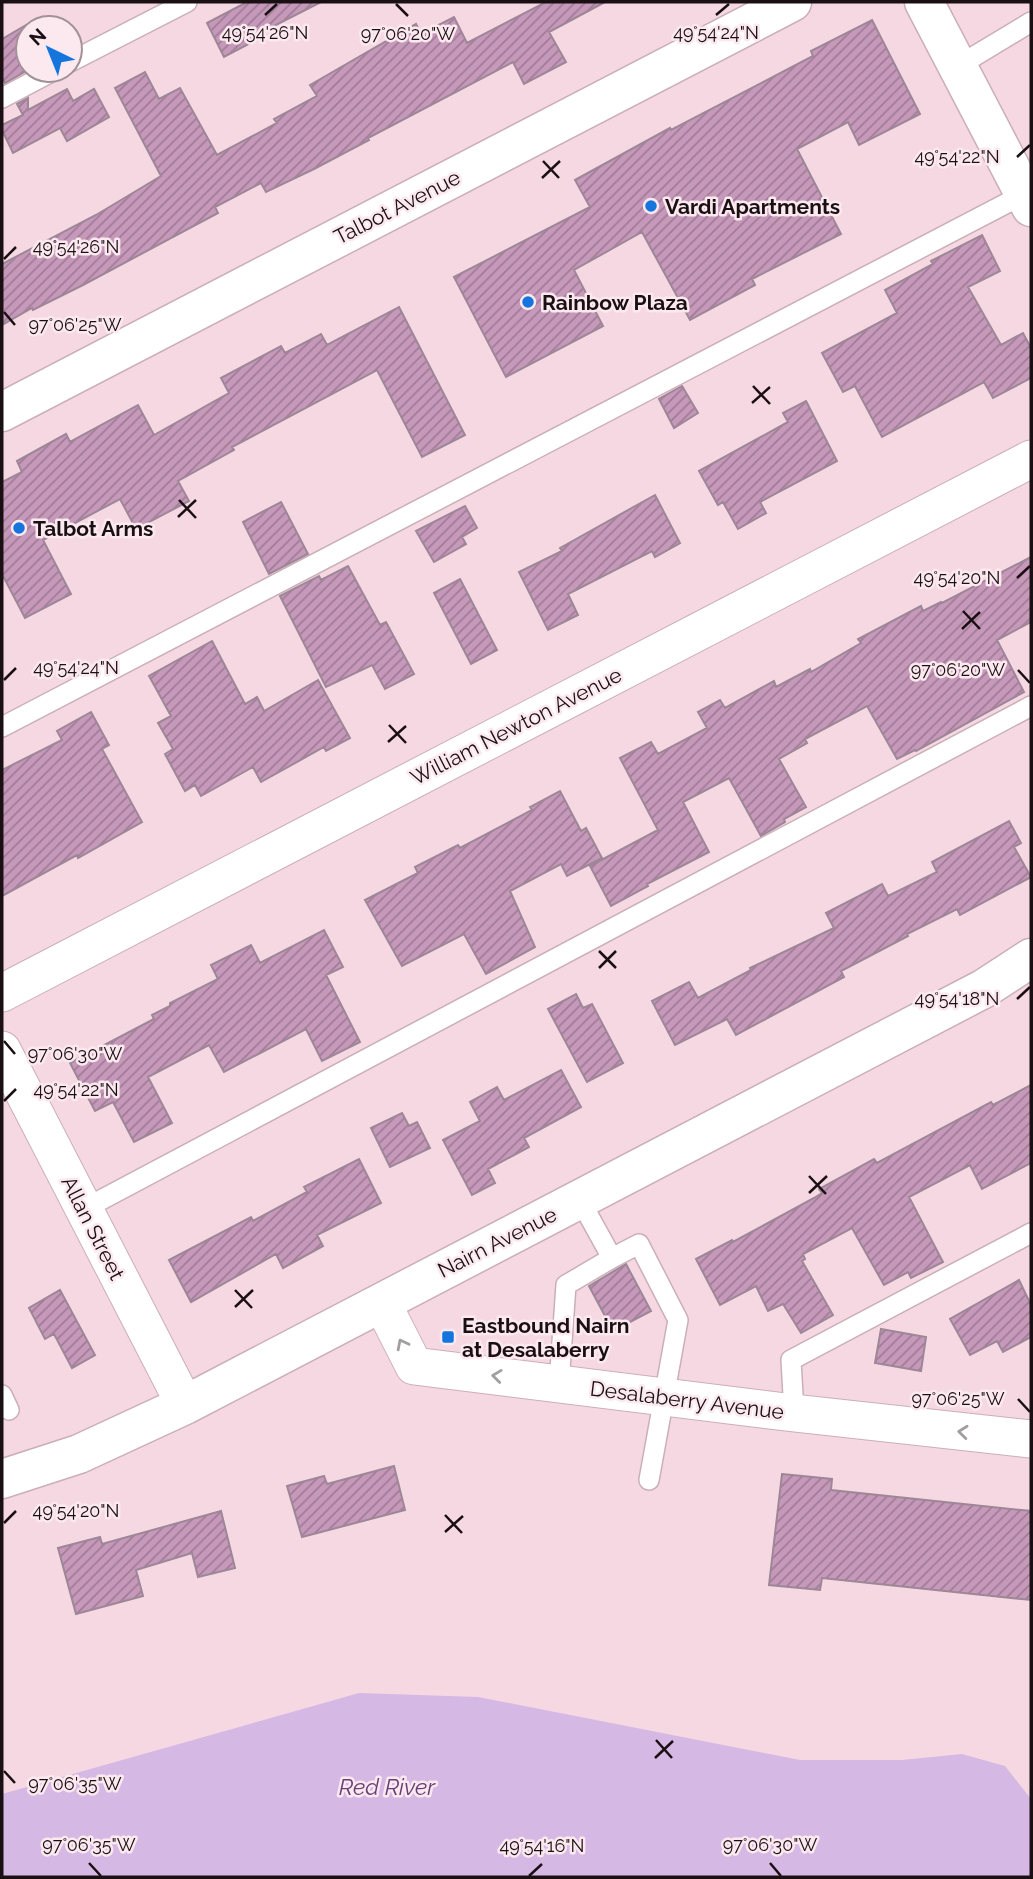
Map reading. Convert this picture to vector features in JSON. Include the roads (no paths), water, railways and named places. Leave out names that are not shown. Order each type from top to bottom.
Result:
[{"type":"main road","name":"Talbot Avenue","points":[[2,412],[792,2]]},
{"type":"main road","points":[[924,2],[1029,197]]},
{"type":"main road","name":"Nairn Avenue","points":[[2,1479],[79,1454],[185,1405],[985,988],[1031,958]]},
{"type":"main road","name":"Nairn Avenue","points":[[985,988],[1031,970]]},
{"type":"street","name":"William Newton Avenue","points":[[2,993],[1031,460]]},
{"type":"street","name":"Allan Street","points":[[2,1051],[185,1405]]},
{"type":"street","name":"Desalaberry Avenue","points":[[382,1303],[414,1366],[1031,1439]]},
{"type":"lane","points":[[84,55],[187,2]]},
{"type":"lane","points":[[958,66],[1031,22]]},
{"type":"lane","points":[[2,98],[28,84]]},
{"type":"lane","points":[[2,727],[1029,197]]},
{"type":"lane","points":[[83,1209],[1031,706]]},
{"type":"lane","points":[[580,1199],[612,1258]]},
{"type":"lane","points":[[794,1413],[791,1360],[1031,1233]]},
{"type":"lane","points":[[559,1384],[566,1285],[639,1244],[678,1320],[649,1480]]},
{"type":"water","name":"Red River","points":[[359,1693],[478,1697],[800,1760],[902,1760],[962,1754],[1005,1766],[1031,1799],[1031,1877],[2,1877],[2,1794]]},
{"type":"place","name":"Vardi Apartments","points":[[651,206]]},
{"type":"place","name":"Rainbow Plaza","points":[[528,302]]},
{"type":"place","name":"Talbot Arms","points":[[19,528]]},
{"type":"place","name":"Eastbound Nairn at Desalaberry","points":[[448,1337]]}]
